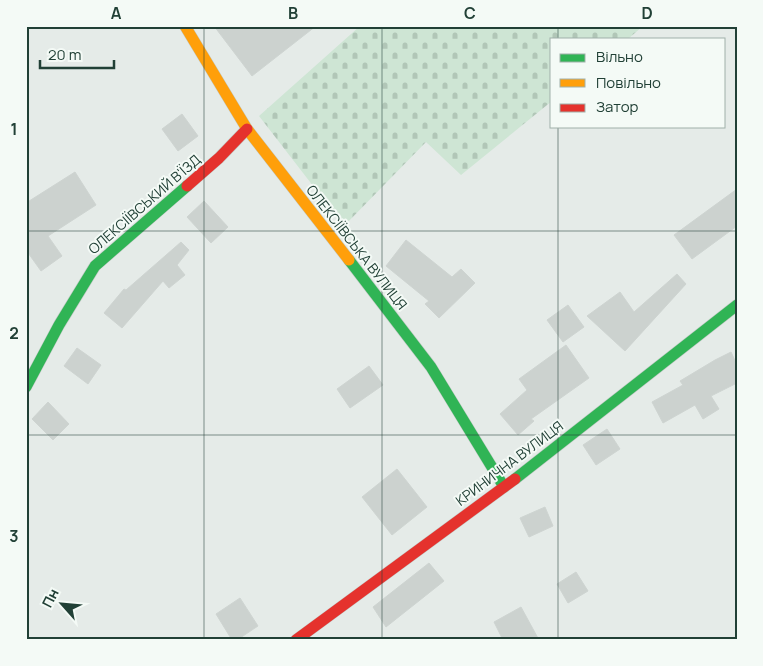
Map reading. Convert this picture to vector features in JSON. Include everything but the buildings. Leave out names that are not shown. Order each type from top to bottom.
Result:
[{"type":"street","name":"ОЛЕКСІЇВСЬКА ВУЛИЦЯ","points":[[185,26],[248,129],[431,367],[504,487]]},
{"type":"street","name":"ОЛЕКСІЇВСЬКИЙ В'ЇЗД","points":[[26,387],[59,325],[95,266],[219,158],[248,129]]},
{"type":"street","name":"КРИНИЧНА ВУЛИЦЯ","points":[[296,640],[504,487],[737,305]]},
{"type":"green space","points":[[360,26],[643,26],[629,38],[550,38],[550,103],[461,175],[426,142],[344,226],[259,116]]},
{"type":"traffic: fast","points":[[26,387],[59,325],[95,266],[187,186]]},
{"type":"traffic: fast","points":[[349,260],[431,367],[504,487]]},
{"type":"traffic: fast","points":[[515,479],[737,305]]},
{"type":"traffic: slow","points":[[185,26],[247,129],[349,260]]},
{"type":"traffic: jam","points":[[187,186],[219,158],[247,129]]},
{"type":"traffic: jam","points":[[296,640],[515,479]]}]
